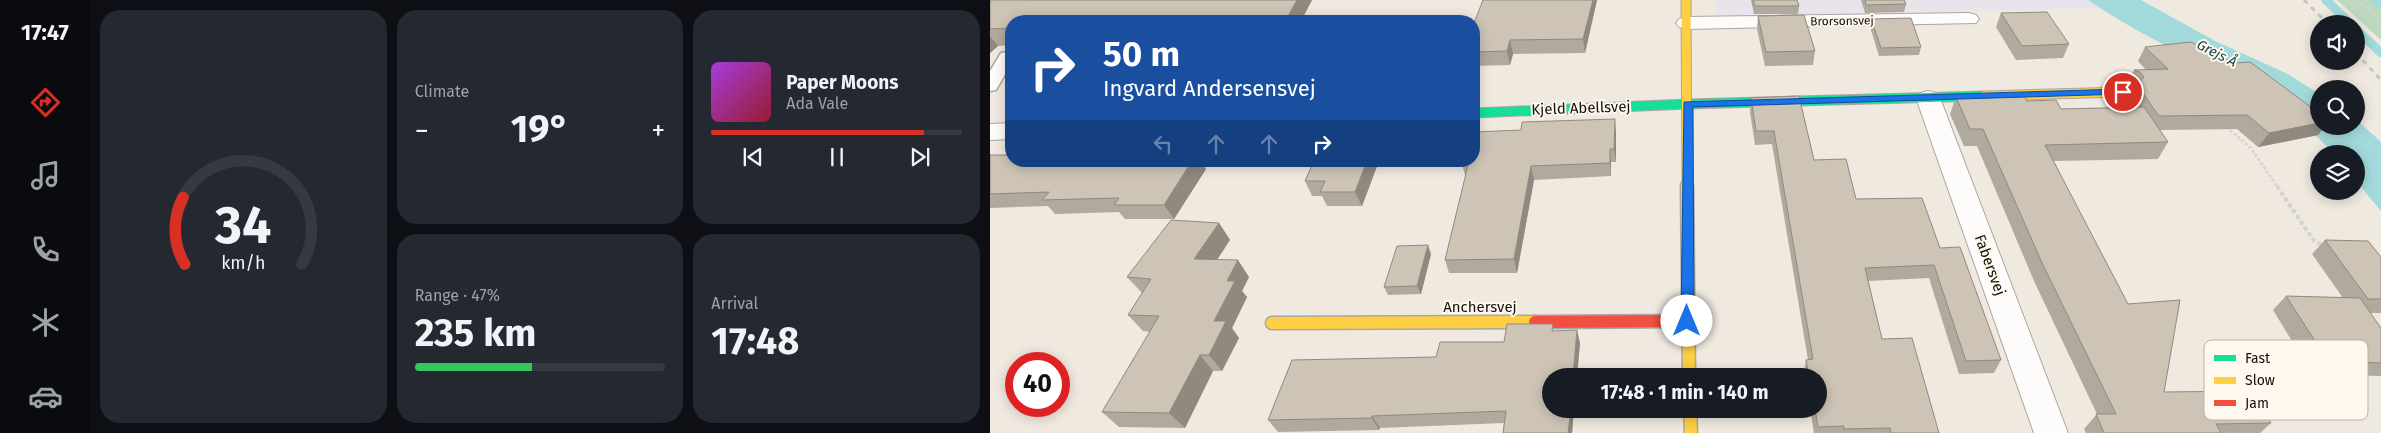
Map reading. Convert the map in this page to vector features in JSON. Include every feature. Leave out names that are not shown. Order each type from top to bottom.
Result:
[{"type":"street","points":[[1686,0],[1689,368]]},
{"type":"street","name":"Brorsonsvej","points":[[1686,23],[1969,19]]},
{"type":"street","name":"Kjeld Abellsvej","points":[[1480,112],[2123,92]]},
{"type":"street","name":"Fabersvej","points":[[1928,98],[2051,433]]},
{"type":"street","points":[[990,132],[1005,131]]},
{"type":"street","name":"Anchersvej","points":[[1272,323],[1687,321]]},
{"type":"street","points":[[1690,418],[1691,433]]},
{"type":"lane","points":[[990,86],[1005,60]]},
{"type":"path","points":[[2357,0],[2381,20]]},
{"type":"path","points":[[2221,123],[2251,148],[2314,241],[2331,251]]},
{"type":"shaded area","points":[[1715,0],[2088,0],[2104,8],[1716,17]]},
{"type":"green space","points":[[2337,0],[2381,0],[2381,40],[2365,25],[2365,15],[2354,15]]},
{"type":"water","name":"Grejs Å","points":[[2088,0],[2141,0],[2215,41],[2288,74],[2310,88],[2310,130],[2267,100],[2104,11]]},
{"type":"water","points":[[2365,127],[2381,142],[2381,211],[2365,192],[2365,145],[2325,145],[2315,135],[2365,135]]},
{"type":"building","points":[[990,0],[1297,0],[1289,15],[1005,15],[1005,28],[990,29]]},
{"type":"building","points":[[1483,0],[1593,0],[1583,39],[1510,40],[1507,51],[1480,52],[1480,15],[1477,15]]},
{"type":"building","points":[[1753,0],[1797,0],[1799,6],[1755,6]]},
{"type":"building","points":[[1865,0],[1904,0],[1906,4],[1866,5]]},
{"type":"building","points":[[2047,12],[2069,44],[2022,46],[2001,13]]},
{"type":"building","points":[[1804,15],[1815,51],[1766,52],[1758,16]]},
{"type":"building","points":[[1911,18],[1921,47],[1881,48],[1871,19]]},
{"type":"building","points":[[2191,42],[2234,63],[2250,62],[2310,106],[2310,125],[2269,133],[2247,115],[2159,116],[2137,85],[2144,77],[2140,72],[2134,70],[2168,69],[2145,47]]},
{"type":"building","points":[[1799,96],[1814,160],[1846,159],[1856,199],[1922,198],[1940,248],[1960,247],[2001,360],[1966,361],[1934,265],[1865,268],[1882,339],[1912,338],[1939,433],[1891,433],[1890,428],[1844,429],[1844,426],[1818,427],[1816,418],[1827,418],[1827,368],[1808,368],[1806,360],[1813,359],[1774,131],[1756,131],[1751,98]]},
{"type":"building","points":[[2024,96],[2027,101],[2056,100],[2061,109],[2144,107],[2168,142],[2045,145],[2128,304],[2180,300],[2164,392],[2204,392],[2204,420],[2269,420],[2271,423],[2216,424],[2221,433],[2104,433],[2096,414],[2116,414],[2043,265],[1983,129],[1970,129],[1956,97]]},
{"type":"building","points":[[1615,119],[1614,149],[1610,149],[1610,163],[1531,166],[1514,259],[1445,260],[1468,167],[1480,167],[1480,132],[1521,130],[1522,122]]},
{"type":"building","points":[[990,155],[1005,155],[1005,167],[1188,167],[1164,205],[1114,205],[1119,198],[1042,200],[1049,192],[990,194]]},
{"type":"building","points":[[1311,167],[1365,167],[1355,192],[1320,192],[1325,181],[1305,181]]},
{"type":"building","points":[[1171,220],[1219,223],[1194,259],[1238,260],[1227,281],[1235,281],[1214,321],[1226,321],[1209,355],[1200,355],[1169,413],[1102,412],[1159,316],[1128,315],[1151,279],[1127,277]]},
{"type":"building","points":[[2325,240],[2368,241],[2381,257],[2381,299],[2368,299]]},
{"type":"building","points":[[1428,245],[1417,286],[1384,287],[1397,246]]},
{"type":"building","points":[[2286,296],[2360,298],[2381,328],[2381,363],[2368,363],[2368,340],[2314,340]]},
{"type":"building","points":[[1507,324],[1553,324],[1552,331],[1577,330],[1574,368],[1542,368],[1542,418],[1570,418],[1568,433],[1503,433],[1506,411],[1372,416],[1372,418],[1268,420],[1292,360],[1436,357],[1440,342],[1504,342]]},
{"type":"waterway","points":[[2326,0],[2342,15]]},
{"type":"waterway","points":[[2375,0],[2381,5]]},
{"type":"waterway","points":[[2365,38],[2381,53]]},
{"type":"railway","points":[[2304,0],[2319,15]]},
{"type":"railway","points":[[2365,63],[2381,80]]},
{"type":"traffic: fast","points":[[1480,113],[1688,104],[1984,96]]},
{"type":"traffic: slow","points":[[1686,0],[1689,368]]},
{"type":"traffic: slow","points":[[1984,96],[2123,92]]},
{"type":"traffic: slow","points":[[1272,323],[1535,322]]},
{"type":"traffic: slow","points":[[1690,418],[1691,433]]},
{"type":"traffic: jam","points":[[1535,322],[1687,321]]},
{"type":"route","points":[[1687,321],[1688,104],[2123,92]]}]
